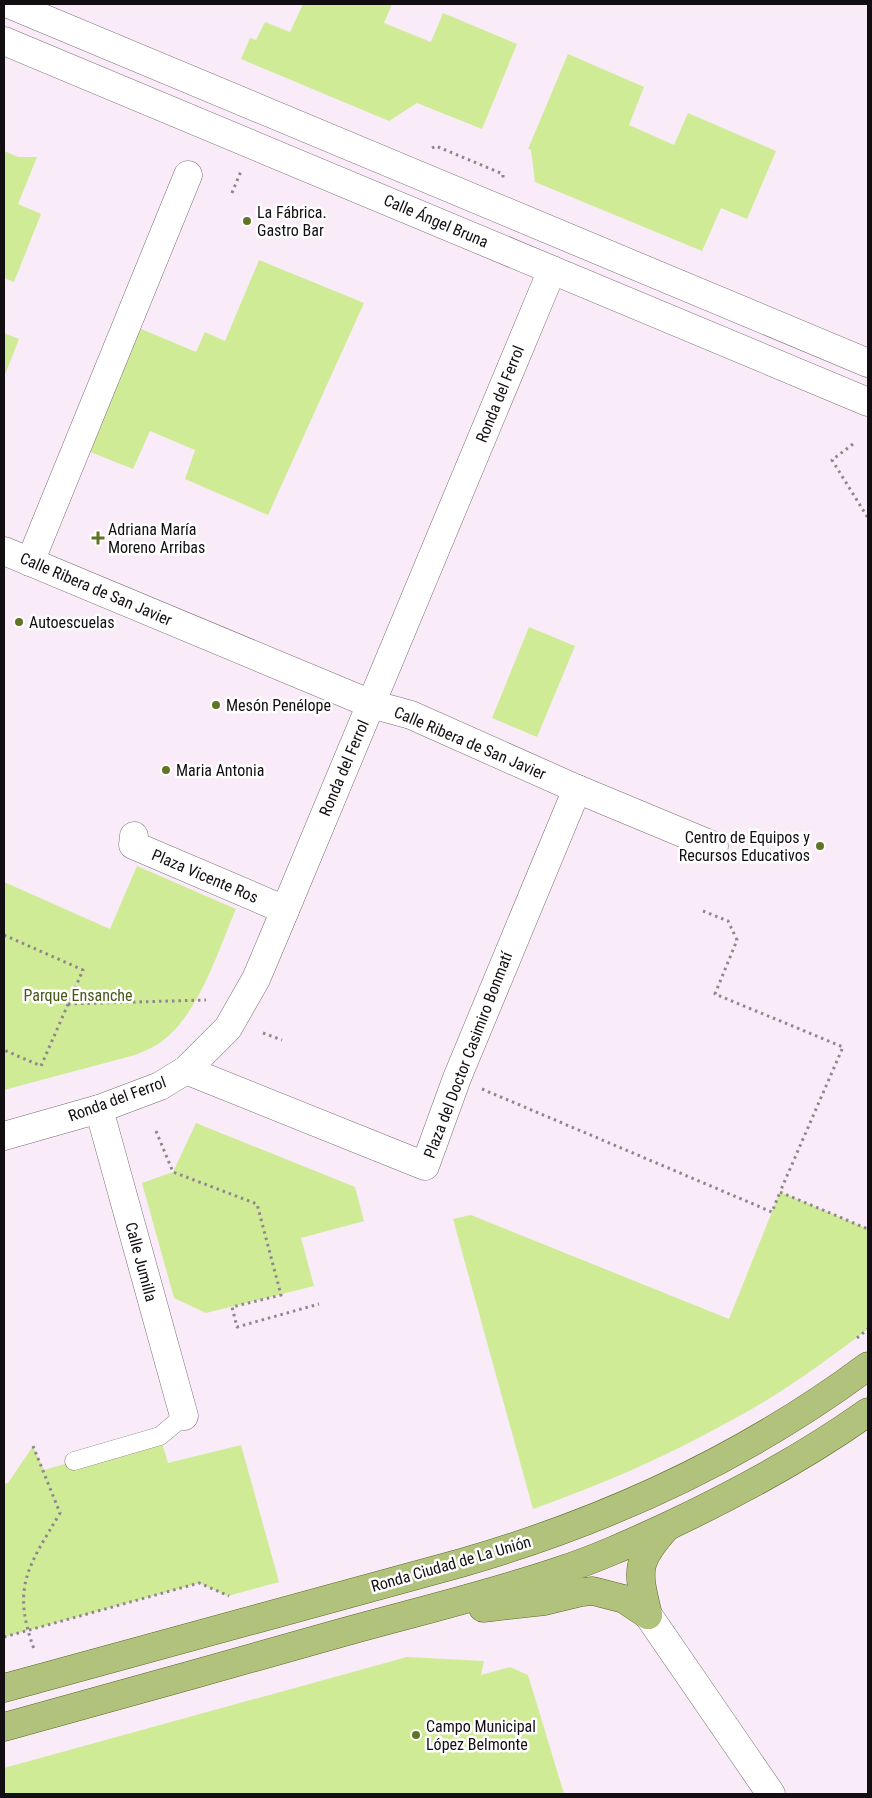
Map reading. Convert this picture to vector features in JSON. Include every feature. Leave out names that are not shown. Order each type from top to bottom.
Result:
[{"type":"main road","name":"Ronda Ciudad de La Unión","points":[[4,1688],[503,1551],[588,1521],[667,1486],[743,1448],[810,1407],[868,1366]]},
{"type":"main road","points":[[777,1471],[835,1436],[868,1412]]},
{"type":"main road","points":[[4,1727],[484,1596],[560,1571],[601,1556],[668,1526],[868,1427]]},
{"type":"main road","points":[[648,1616],[642,1588],[641,1569],[647,1550],[668,1526]]},
{"type":"main road","points":[[408,1616],[546,1601],[593,1591],[624,1599],[648,1616]]},
{"type":"street","points":[[9,4],[868,363]]},
{"type":"street","name":"Calle Ángel Bruna","points":[[4,41],[868,402]]},
{"type":"street","points":[[30,562],[188,175]]},
{"type":"street","name":"Ronda del Ferrol","points":[[4,1136],[99,1109],[160,1086],[186,1070],[228,1028],[256,979],[552,270]]},
{"type":"street","name":"Calle Ribera de San Javier","points":[[4,551],[371,704],[411,715],[577,789],[714,846]]},
{"type":"street","name":"Plaza del Doctor Casimiro Bonmatí","points":[[186,1070],[425,1166],[457,1078],[577,789]]},
{"type":"street","name":"Plaza Vicente Ros","points":[[134,836],[133,845],[285,910]]},
{"type":"street","name":"Calle Jumilla","points":[[99,1109],[184,1416]]},
{"type":"street","points":[[648,1616],[771,1794]]},
{"type":"lane","points":[[74,1461],[160,1436],[184,1416]]},
{"type":"path","points":[[853,444],[832,460],[868,518]]},
{"type":"path","points":[[457,1078],[772,1212],[843,1047],[715,994],[737,940],[728,922],[703,911]]},
{"type":"path","points":[[4,936],[83,970],[41,1066],[4,1050]]},
{"type":"path","points":[[68,1004],[206,1000]]},
{"type":"path","points":[[263,1033],[282,1040]]},
{"type":"path","points":[[156,1131],[172,1172],[257,1204],[281,1294],[232,1307],[237,1327],[319,1304]]},
{"type":"path","points":[[780,1192],[868,1229]]},
{"type":"path","points":[[854,1340],[868,1330]]},
{"type":"path","points":[[33,1446],[60,1512],[32,1560],[22,1599],[27,1630],[38,1658]]},
{"type":"path","points":[[4,1637],[199,1583],[228,1596],[237,1594]]},
{"type":"green space","points":[[303,4],[392,4],[384,23],[431,42],[443,13],[517,44],[482,129],[417,103],[389,121],[241,59],[250,38],[256,40],[265,22],[290,32]]},
{"type":"green space","points":[[568,54],[644,87],[629,125],[674,145],[688,113],[776,151],[747,219],[721,208],[702,251],[535,182],[531,150],[528,149]]},
{"type":"green space","points":[[4,151],[18,157],[37,157],[18,204],[41,214],[14,282],[4,278]]},
{"type":"green space","points":[[259,260],[364,303],[268,515],[185,479],[195,450],[150,431],[133,469],[83,449],[134,326],[196,352],[205,332],[225,341]]},
{"type":"green space","points":[[4,333],[19,339],[4,377]]},
{"type":"green space","points":[[529,627],[575,646],[537,737],[492,718]]},
{"type":"green space","name":"Parque Ensanche","points":[[137,866],[236,909],[213,965],[194,1004],[168,1036],[149,1049],[135,1055],[4,1090],[4,882],[110,929]]},
{"type":"green space","points":[[196,1123],[355,1187],[364,1221],[301,1238],[314,1286],[206,1313],[174,1298],[142,1183],[173,1172]]},
{"type":"green space","points":[[780,1192],[868,1229],[868,1329],[782,1390],[705,1435],[632,1470],[533,1509],[453,1219],[471,1215],[729,1319]]},
{"type":"green space","points":[[160,1436],[168,1463],[241,1445],[279,1582],[228,1596],[199,1583],[4,1637],[4,1484],[8,1483],[33,1446],[44,1470]]},
{"type":"green space","name":"Campo Municipal López Belmonte","points":[[407,1657],[484,1661],[481,1675],[510,1667],[528,1675],[564,1794],[4,1794],[4,1768]]},
{"type":"place","name":"La Fábrica. Gastro Bar","points":[[247,221]]},
{"type":"place","name":"Adriana María Moreno Arribas","points":[[98,538]]},
{"type":"place","name":"Autoescuelas","points":[[19,622]]},
{"type":"place","name":"Mesón Penélope","points":[[216,705]]},
{"type":"place","name":"Maria Antonia","points":[[166,770]]},
{"type":"place","name":"Centro de Equipos y Recursos Educativos","points":[[820,846]]},
{"type":"place","name":"Campo Municipal López Belmonte","points":[[416,1735]]}]
